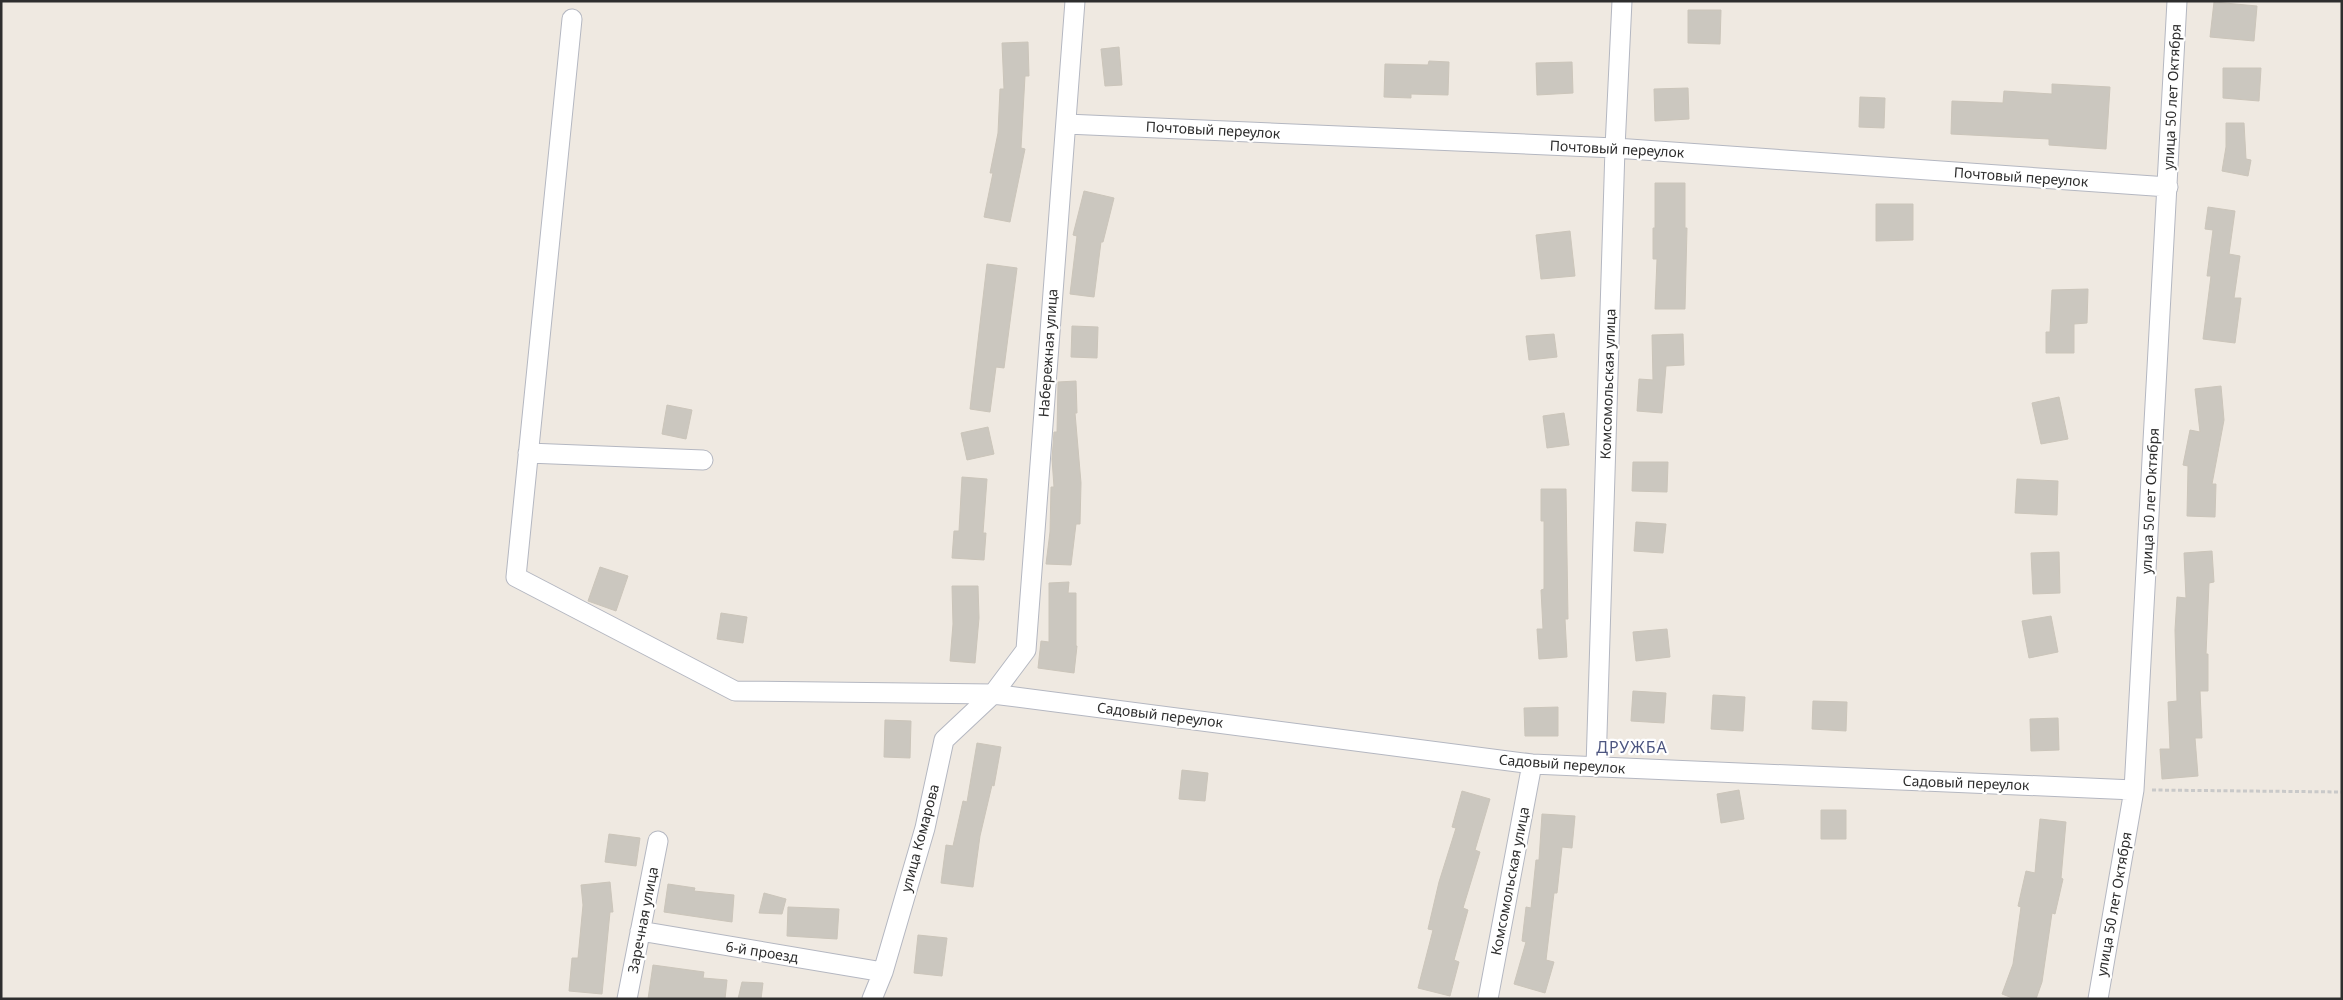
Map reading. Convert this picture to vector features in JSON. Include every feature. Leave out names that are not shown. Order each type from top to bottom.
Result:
[{"type":"street","name":"Набережная улица","points":[[993,694],[1026,650],[1075,1]]},
{"type":"street","name":"Комсомольская улица","points":[[1596,768],[1615,148],[1622,1]]},
{"type":"street","name":"улица 50 лет Октября","points":[[2098,999],[2134,790],[2177,1]]},
{"type":"street","points":[[572,19],[528,453],[703,460]]},
{"type":"street","name":"Почтовый переулок","points":[[1066,124],[1615,148],[2168,187]]},
{"type":"street","name":"Садовый переулок","points":[[528,453],[516,577],[735,691],[993,694],[1532,764],[2134,790]]},
{"type":"street","name":"улица Комарова","points":[[872,999],[883,972],[925,828],[944,740],[993,694]]},
{"type":"street","name":"Комсомольская улица","points":[[1488,999],[1532,764]]},
{"type":"street","name":"Заречная улица","points":[[627,999],[658,841]]},
{"type":"street","name":"6-й проезд","points":[[640,932],[883,972]]},
{"type":"path","points":[[2134,790],[2342,792]]},
{"type":"building","points":[[2214,2],[2257,6],[2254,41],[2210,37]]},
{"type":"building","points":[[1688,10],[1721,10],[1720,44],[1688,43]]},
{"type":"building","points":[[1028,42],[1029,76],[1025,76],[1021,148],[1025,149],[1010,222],[984,217],[993,173],[990,173],[998,133],[1000,89],[1004,89],[1002,43]]},
{"type":"building","points":[[1119,47],[1122,85],[1105,86],[1101,49]]},
{"type":"building","points":[[1429,61],[1449,62],[1448,95],[1411,94],[1411,98],[1384,97],[1385,64],[1428,65]]},
{"type":"building","points":[[1572,62],[1573,93],[1537,95],[1536,63]]},
{"type":"building","points":[[2223,68],[2261,68],[2259,101],[2223,98]]},
{"type":"building","points":[[2052,84],[2110,87],[2106,149],[2049,145],[2049,139],[1951,134],[1952,101],[2003,103],[2004,91],[2052,94]]},
{"type":"building","points":[[1688,88],[1689,119],[1655,121],[1654,89]]},
{"type":"building","points":[[1860,97],[1885,98],[1884,128],[1859,127]]},
{"type":"building","points":[[2226,123],[2244,123],[2246,159],[2251,160],[2248,176],[2222,171],[2226,147]]},
{"type":"building","points":[[1655,183],[1685,183],[1685,228],[1687,228],[1685,309],[1655,309],[1657,259],[1653,259],[1653,228],[1655,228]]},
{"type":"building","points":[[1084,191],[1114,198],[1103,242],[1101,242],[1094,297],[1070,294],[1077,236],[1073,235]]},
{"type":"building","points":[[1876,204],[1913,204],[1913,240],[1876,241]]},
{"type":"building","points":[[2208,207],[2235,211],[2229,254],[2240,256],[2234,298],[2241,298],[2235,343],[2203,339],[2211,276],[2207,276],[2213,230],[2205,229]]},
{"type":"building","points":[[1570,231],[1575,276],[1541,279],[1536,235]]},
{"type":"building","points":[[987,264],[1017,268],[1004,368],[996,367],[990,412],[970,409]]},
{"type":"building","points":[[2088,289],[2087,323],[2074,324],[2074,353],[2046,353],[2046,332],[2050,332],[2052,290]]},
{"type":"building","points":[[1072,326],[1098,327],[1097,358],[1071,357]]},
{"type":"building","points":[[1554,334],[1557,357],[1529,360],[1526,336]]},
{"type":"building","points":[[1683,334],[1684,365],[1666,366],[1662,413],[1637,411],[1639,379],[1653,380],[1652,335]]},
{"type":"building","points":[[1076,381],[1077,413],[1075,413],[1081,483],[1080,524],[1076,524],[1071,565],[1046,564],[1050,532],[1051,487],[1054,487],[1052,459],[1054,432],[1057,432],[1058,382]]},
{"type":"building","points":[[2221,386],[2224,420],[2212,484],[2216,484],[2215,517],[2187,516],[2188,466],[2183,465],[2190,430],[2200,432],[2195,389]]},
{"type":"building","points":[[2059,397],[2068,439],[2041,444],[2032,403]]},
{"type":"building","points":[[667,405],[692,410],[686,439],[662,434]]},
{"type":"building","points":[[1564,413],[1569,445],[1547,448],[1543,416]]},
{"type":"building","points":[[988,427],[994,454],[967,460],[961,433]]},
{"type":"building","points":[[1633,462],[1668,462],[1667,492],[1632,491]]},
{"type":"building","points":[[962,477],[987,479],[983,533],[986,533],[984,560],[952,558],[954,531],[959,531]]},
{"type":"building","points":[[2017,479],[2058,481],[2057,515],[2015,513]]},
{"type":"building","points":[[1541,489],[1566,489],[1568,619],[1565,619],[1567,657],[1539,659],[1537,629],[1543,629],[1541,590],[1544,589],[1544,521],[1541,521]]},
{"type":"building","points":[[1636,522],[1666,524],[1663,553],[1634,551]]},
{"type":"building","points":[[2212,551],[2214,582],[2209,583],[2206,654],[2208,654],[2208,691],[2200,691],[2202,738],[2195,738],[2198,776],[2162,779],[2160,749],[2170,749],[2168,702],[2177,701],[2175,630],[2177,597],[2186,598],[2184,553]]},
{"type":"building","points":[[2059,552],[2060,593],[2033,594],[2031,553]]},
{"type":"building","points":[[600,567],[628,576],[616,611],[588,601]]},
{"type":"building","points":[[1069,582],[1068,593],[1076,593],[1077,646],[1074,673],[1038,668],[1041,641],[1049,642],[1049,583]]},
{"type":"building","points":[[952,586],[978,586],[979,618],[975,663],[950,661],[953,624]]},
{"type":"building","points":[[721,613],[747,617],[743,643],[717,639]]},
{"type":"building","points":[[2051,616],[2058,652],[2029,658],[2022,621]]},
{"type":"building","points":[[1667,629],[1670,657],[1636,661],[1633,632]]},
{"type":"building","points":[[1633,691],[1666,693],[1664,723],[1631,721]]},
{"type":"building","points":[[1713,695],[1745,697],[1743,731],[1711,729]]},
{"type":"building","points":[[1813,701],[1847,702],[1846,731],[1812,729]]},
{"type":"building","points":[[1558,707],[1558,736],[1525,736],[1524,708]]},
{"type":"building","points":[[2058,718],[2059,750],[2031,751],[2030,719]]},
{"type":"building","points":[[885,720],[911,721],[910,758],[884,757]]},
{"type":"building","points":[[977,743],[1001,747],[994,786],[992,785],[980,836],[973,887],[941,883],[946,845],[953,846],[963,801],[967,802]]},
{"type":"building","points":[[1182,770],[1208,773],[1205,801],[1179,799]]},
{"type":"building","points":[[1739,790],[1744,819],[1721,823],[1717,794]]},
{"type":"building","points":[[1462,791],[1490,799],[1475,850],[1480,852],[1463,908],[1468,910],[1454,960],[1459,962],[1450,996],[1418,988],[1433,930],[1428,929],[1439,882],[1456,828],[1452,827]]},
{"type":"building","points":[[1821,810],[1846,810],[1846,839],[1821,839]]},
{"type":"building","points":[[1542,814],[1575,816],[1572,848],[1562,847],[1557,893],[1554,893],[1546,960],[1554,962],[1545,993],[1514,984],[1526,942],[1522,941],[1526,907],[1531,908],[1536,860],[1539,860]]},
{"type":"building","points":[[2040,819],[2066,822],[2061,878],[2063,879],[2055,914],[2052,913],[2042,982],[2036,999],[2015,999],[2002,994],[2013,964],[2021,907],[2018,906],[2026,871],[2035,873]]},
{"type":"building","points":[[609,834],[640,838],[636,866],[605,862]]},
{"type":"building","points":[[610,882],[613,912],[610,912],[602,994],[569,991],[572,958],[578,958],[583,905],[581,885]]},
{"type":"building","points":[[668,884],[695,888],[694,891],[734,895],[732,922],[664,912]]},
{"type":"building","points":[[764,893],[786,899],[782,914],[759,913]]},
{"type":"building","points":[[788,907],[839,909],[837,939],[787,936]]},
{"type":"building","points":[[918,935],[947,938],[942,976],[914,973]]},
{"type":"building","points":[[653,965],[704,972],[703,978],[727,980],[725,999],[648,999]]},
{"type":"building","points":[[742,982],[763,983],[761,999],[738,999]]},
{"type":"district","name":"ДРУЖБА","points":[[1632,747]]}]
